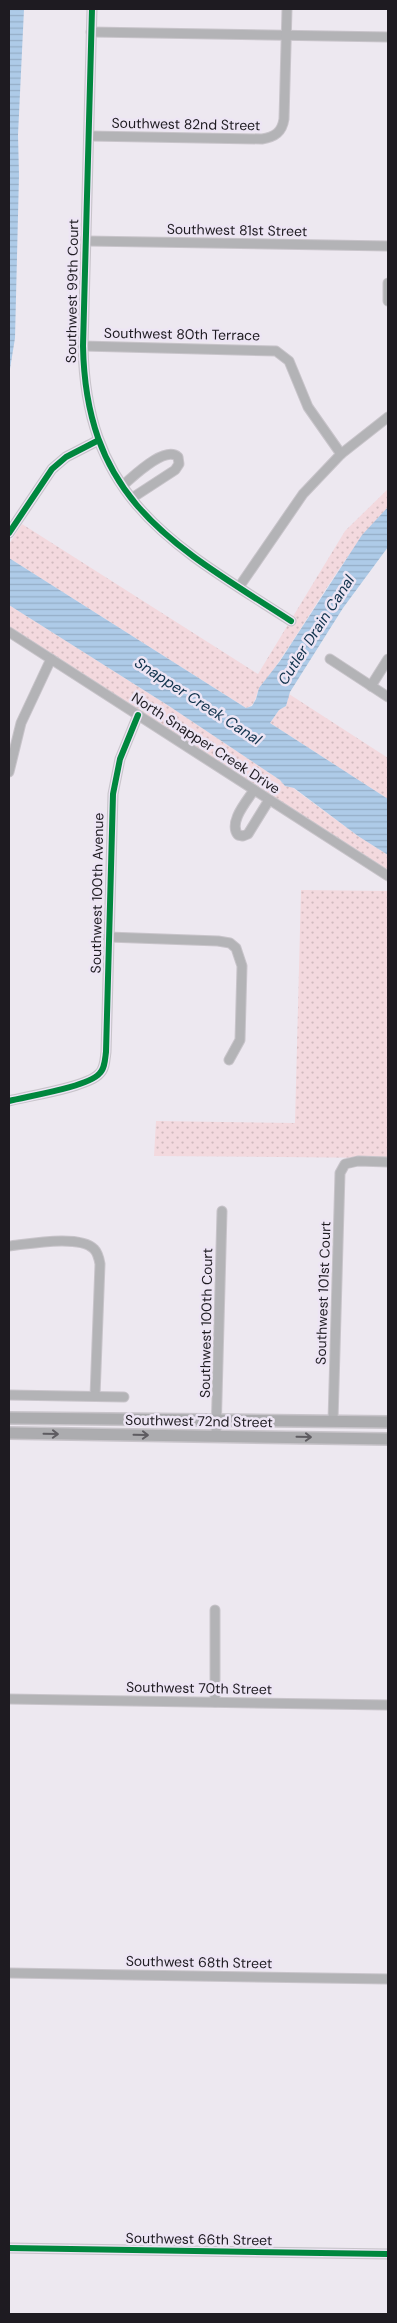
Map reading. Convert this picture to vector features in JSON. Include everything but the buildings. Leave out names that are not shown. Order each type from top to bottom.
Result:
[{"type":"main road","name":"Southwest 72nd Street","points":[[9,1418],[388,1422]]},
{"type":"main road","points":[[93,1418],[93,1434]]},
{"type":"main road","name":"Southwest 72nd Street","points":[[9,1433],[388,1438]]},
{"type":"street","name":"Southwest 99th Court","points":[[92,9],[82,346],[85,385],[98,442],[123,485],[148,520],[174,544],[196,560],[291,621]]},
{"type":"street","points":[[286,34],[287,9]]},
{"type":"street","points":[[91,32],[388,36]]},
{"type":"street","name":"Southwest 82nd Street","points":[[88,136],[270,138],[280,131],[284,119],[286,34]]},
{"type":"street","name":"Southwest 81st Street","points":[[86,242],[388,246]]},
{"type":"street","points":[[388,283],[388,301]]},
{"type":"street","name":"Southwest 80th Terrace","points":[[82,346],[256,349],[272,350],[281,353],[289,361],[313,417],[341,454]]},
{"type":"street","points":[[239,588],[302,494],[341,454],[388,417]]},
{"type":"street","points":[[9,533],[52,469],[72,454],[98,442]]},
{"type":"street","points":[[123,485],[157,458],[168,453],[178,457],[179,464],[175,470],[132,498]]},
{"type":"street","name":"North Snapper Creek Drive","points":[[9,632],[388,876]]},
{"type":"street","points":[[9,772],[21,723],[51,659]]},
{"type":"street","points":[[330,659],[388,697]]},
{"type":"street","points":[[371,686],[388,659]]},
{"type":"street","name":"Southwest 100th Avenue","points":[[9,1101],[81,1084],[100,1074],[104,1066],[106,1052],[114,784],[120,759],[138,715]]},
{"type":"street","points":[[254,790],[235,823],[235,829],[238,834],[243,836],[248,834],[269,800]]},
{"type":"street","points":[[108,938],[218,941],[233,945],[238,952],[242,966],[240,1040],[229,1060]]},
{"type":"street","name":"Southwest 101st Court","points":[[333,1421],[339,1181],[343,1166],[358,1161],[388,1162]]},
{"type":"street","name":"Southwest 100th Court","points":[[216,1436],[218,1420],[222,1211]]},
{"type":"street","points":[[9,1246],[75,1241],[88,1244],[96,1250],[100,1264],[95,1396]]},
{"type":"street","name":"Southwest 72nd Street","points":[[9,1395],[124,1397]]},
{"type":"street","points":[[215,1610],[215,1702]]},
{"type":"street","name":"Southwest 70th Street","points":[[9,1698],[388,1705]]},
{"type":"street","name":"Southwest 68th Street","points":[[9,1973],[388,1979]]},
{"type":"street","name":"Southwest 66th Street","points":[[9,2248],[388,2254]]},
{"type":"shaded area","points":[[388,489],[388,507],[371,526],[340,568],[284,655],[258,690],[252,705],[246,708],[9,558],[9,544],[22,524],[258,674],[345,531]]},
{"type":"shaded area","points":[[9,605],[169,706],[282,783],[293,788],[358,836],[388,855],[388,870],[9,626]]},
{"type":"shaded area","points":[[289,694],[388,758],[388,799],[270,723],[279,710],[286,706]]},
{"type":"shaded area","points":[[301,890],[388,891],[388,1158],[154,1156],[156,1121],[295,1123]]},
{"type":"water","points":[[9,9],[24,9],[18,135],[19,175],[15,338],[9,375]]},
{"type":"water","points":[[388,507],[388,547],[343,608],[290,692],[286,706],[279,710],[270,723],[388,799],[388,855],[358,836],[294,788],[285,786],[280,780],[169,706],[9,605],[9,558],[246,708],[252,706],[259,688],[280,661],[362,535]]},
{"type":"cycle path","points":[[92,9],[83,346],[88,400],[100,444],[120,482],[145,514],[175,542],[210,568],[291,621]]},
{"type":"cycle path","points":[[9,533],[52,469],[66,457],[97,441]]},
{"type":"cycle path","points":[[9,1101],[83,1083],[99,1074],[104,1067],[106,1052],[113,794],[120,759],[138,715]]},
{"type":"cycle path","points":[[9,2248],[388,2254]]},
{"type":"water label","name":"Cutler Drain Canal","points":[[316,630]]},
{"type":"water label","name":"Snapper Creek Canal","points":[[198,701]]}]
